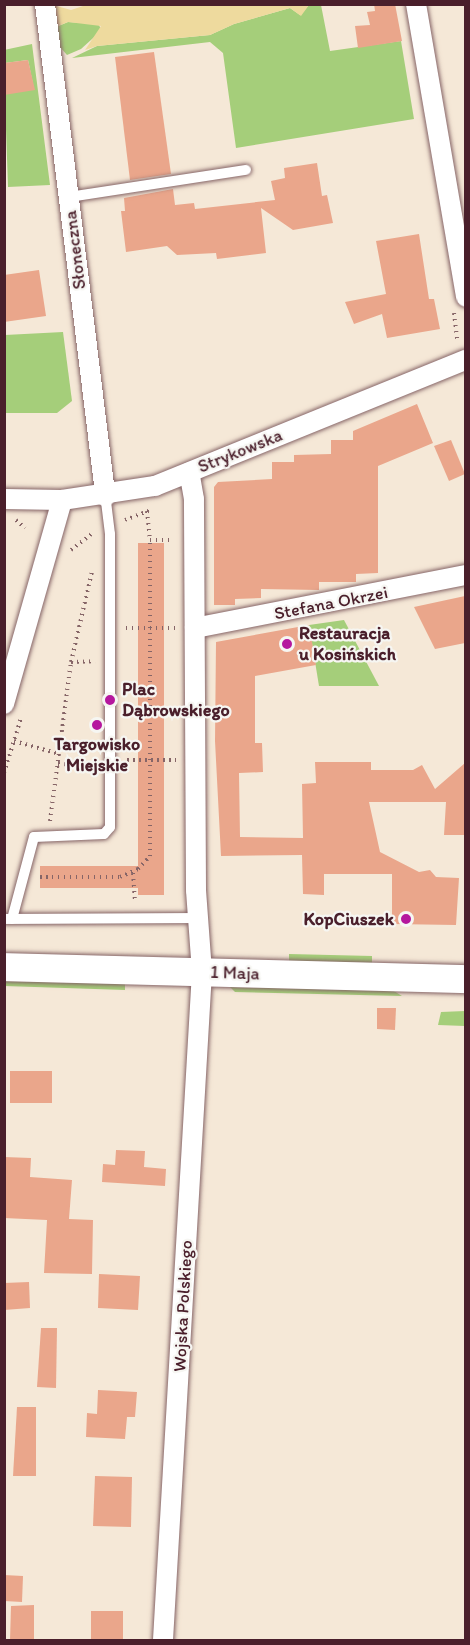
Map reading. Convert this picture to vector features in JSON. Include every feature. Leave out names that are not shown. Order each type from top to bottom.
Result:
[{"type":"main road","name":"1 Maja","points":[[4,967],[465,980]]},
{"type":"street","name":"Słoneczna","points":[[45,4],[105,496]]},
{"type":"street","points":[[416,4],[465,297]]},
{"type":"street","name":"Strykowska","points":[[4,499],[62,500],[105,496],[155,486],[465,360]]},
{"type":"street","points":[[189,472],[195,541],[197,918],[202,972]]},
{"type":"street","points":[[4,704],[62,500]]},
{"type":"street","name":"Stefana Okrzei","points":[[195,628],[465,575]]},
{"type":"street","name":"Wojska Polskiego","points":[[163,1641],[202,972]]},
{"type":"lane","points":[[69,197],[246,170]]},
{"type":"lane","points":[[105,496],[110,534],[111,763],[108,832],[34,837],[8,919],[197,918]]},
{"type":"path","points":[[21,876],[120,877],[133,873],[145,863],[151,849],[150,540],[147,511]]},
{"type":"path","points":[[95,532],[95,540]]},
{"type":"path","points":[[150,540],[195,541]]},
{"type":"path","points":[[48,835],[71,662],[94,563]]},
{"type":"path","points":[[110,628],[195,628]]},
{"type":"path","points":[[71,662],[110,661]]},
{"type":"path","points":[[14,741],[59,754]]},
{"type":"path","points":[[57,764],[196,760]]},
{"type":"path","points":[[133,873],[135,918]]},
{"type":"green space","points":[[309,5],[321,5],[330,51],[401,41],[414,119],[236,148],[223,53],[210,42],[72,58],[97,46],[210,35],[234,24],[290,8],[300,15]]},
{"type":"green space","points":[[68,22],[98,24],[102,30],[81,49],[67,55],[60,47],[56,27]]},
{"type":"green space","points":[[32,44],[50,185],[8,187],[4,71],[34,89],[28,60],[5,63],[4,50]]},
{"type":"green space","points":[[63,332],[72,401],[57,413],[5,413],[5,335]]},
{"type":"green space","points":[[344,620],[379,686],[319,686],[309,625]]},
{"type":"green space","points":[[289,954],[372,956],[372,963],[289,961]]},
{"type":"green space","points":[[5,981],[125,984],[125,990],[5,986]]},
{"type":"green space","points":[[230,987],[394,991],[402,996],[235,992]]},
{"type":"green space","points":[[465,1011],[465,1026],[438,1025],[441,1012]]},
{"type":"sand","points":[[89,4],[309,5],[301,16],[290,8],[234,24],[210,35],[97,46],[85,50],[101,26],[68,22],[56,27],[53,5],[71,10]]},
{"type":"building","points":[[374,4],[395,4],[402,41],[358,48],[355,26],[370,25],[367,12],[375,11]]},
{"type":"building","points":[[154,52],[171,174],[130,180],[115,57]]},
{"type":"building","points":[[28,60],[35,90],[4,95],[4,63]]},
{"type":"building","points":[[317,163],[322,196],[327,195],[333,223],[293,230],[261,208],[266,253],[217,259],[216,253],[177,255],[167,246],[126,252],[121,211],[125,211],[124,198],[173,189],[175,205],[194,203],[195,209],[275,200],[271,181],[285,178],[284,168]]},
{"type":"building","points":[[419,234],[429,299],[434,299],[440,329],[387,338],[382,314],[354,324],[345,302],[386,294],[376,241]]},
{"type":"building","points":[[39,270],[46,316],[4,322],[4,275]]},
{"type":"building","points":[[417,404],[433,443],[378,466],[378,573],[356,574],[356,582],[319,582],[319,590],[261,589],[261,598],[235,599],[235,605],[214,605],[214,487],[218,482],[272,479],[272,462],[294,462],[294,455],[331,454],[331,440],[353,440],[353,431]]},
{"type":"building","points":[[451,440],[465,474],[449,481],[434,446]]},
{"type":"building","points":[[138,543],[164,543],[164,895],[138,895],[138,888],[40,888],[40,866],[138,866]]},
{"type":"building","points":[[465,596],[465,643],[435,649],[414,607]]},
{"type":"building","points":[[309,625],[316,665],[255,676],[255,743],[262,743],[263,772],[239,773],[240,837],[303,838],[302,784],[316,783],[315,762],[371,762],[371,770],[413,770],[422,765],[435,789],[465,763],[465,835],[444,835],[446,802],[369,802],[380,852],[419,872],[430,870],[436,877],[459,878],[456,925],[392,924],[392,874],[324,874],[324,895],[303,894],[302,855],[221,856],[215,741],[216,642]]},
{"type":"building","points":[[377,1008],[396,1008],[395,1030],[377,1029]]},
{"type":"building","points":[[10,1071],[52,1071],[52,1103],[10,1103]]},
{"type":"building","points":[[116,1150],[145,1151],[144,1167],[166,1169],[165,1186],[102,1182],[103,1164],[115,1165]]},
{"type":"building","points":[[4,1157],[31,1158],[30,1177],[72,1180],[69,1219],[93,1220],[92,1274],[44,1273],[47,1220],[4,1218]]},
{"type":"building","points":[[99,1274],[140,1276],[138,1310],[98,1308]]},
{"type":"building","points":[[29,1282],[30,1308],[4,1310],[4,1283]]},
{"type":"building","points":[[41,1328],[57,1328],[56,1388],[37,1387]]},
{"type":"building","points":[[98,1390],[137,1392],[135,1417],[127,1417],[125,1439],[86,1437],[87,1413],[97,1414]]},
{"type":"building","points":[[17,1407],[36,1407],[36,1476],[13,1476]]},
{"type":"building","points":[[95,1476],[132,1477],[131,1527],[93,1526]]},
{"type":"building","points":[[4,1575],[23,1576],[22,1602],[4,1601]]},
{"type":"building","points":[[34,1605],[34,1641],[10,1641],[11,1606]]},
{"type":"building","points":[[91,1611],[123,1611],[123,1641],[91,1641]]},
{"type":"place","name":"Restauracja u Kosińskich","points":[[287,644]]},
{"type":"place","name":"Plac Dąbrowskiego","points":[[110,700]]},
{"type":"place","name":"Targowisko Miejskie","points":[[97,725]]},
{"type":"place","name":"KopCiuszek","points":[[406,919]]}]
